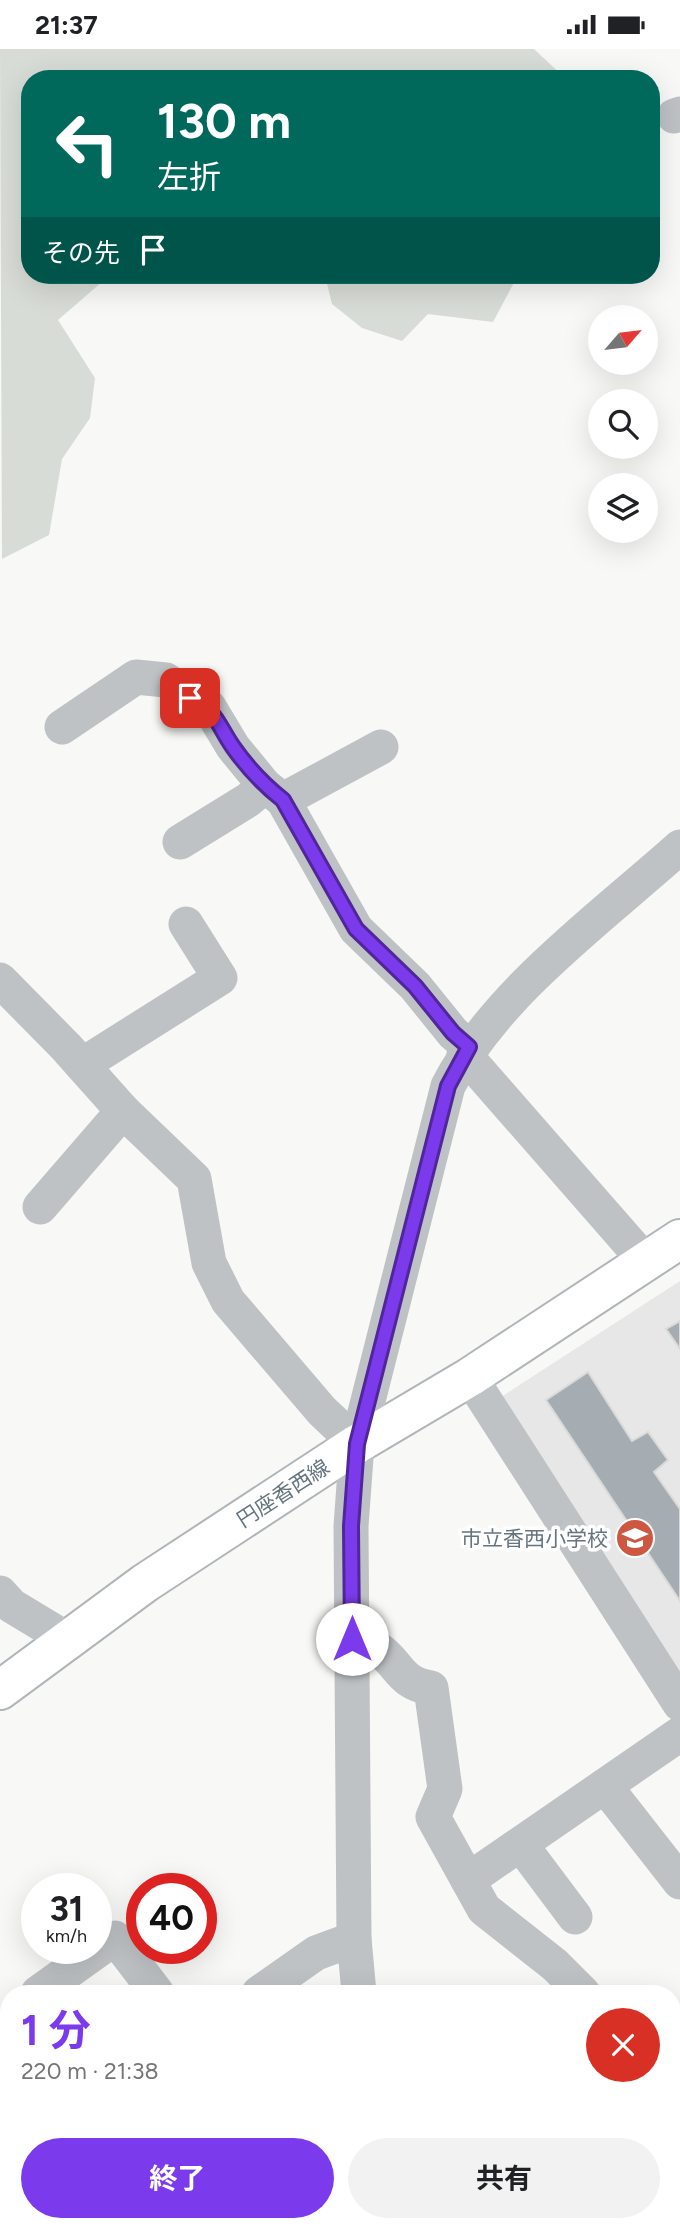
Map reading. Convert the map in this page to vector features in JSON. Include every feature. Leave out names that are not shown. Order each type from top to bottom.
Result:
[{"type":"main road","name":"円座香西線","points":[[0,1689],[70,1641],[145,1583],[357,1444],[470,1377],[680,1239]]},
{"type":"street","points":[[62,727],[136,677],[166,680],[209,707],[233,747],[274,793],[356,929],[415,986],[646,1262]]},
{"type":"street","points":[[180,842],[248,800],[274,793],[382,747]]},
{"type":"street","points":[[358,1985],[354,1939],[351,1526],[357,1444],[448,1086],[467,1051],[500,1010],[680,847]]},
{"type":"street","points":[[82,1065],[220,978],[186,923]]},
{"type":"street","points":[[0,980],[123,1111],[194,1179],[209,1263],[228,1301],[322,1411],[357,1444]]},
{"type":"street","points":[[40,1207],[123,1111]]},
{"type":"street","points":[[470,1377],[680,1704]]},
{"type":"street","points":[[0,1593],[12,1606],[70,1641]]},
{"type":"street","points":[[352,1639],[378,1649],[398,1672],[416,1685],[430,1688],[445,1789],[433,1817],[484,1909],[555,1965],[575,1985]]},
{"type":"street","points":[[468,1880],[680,1734]]},
{"type":"street","points":[[605,1786],[680,1882]]},
{"type":"street","points":[[521,1845],[575,1917]]},
{"type":"street","points":[[49,1985],[115,1938],[151,1985]]},
{"type":"street","points":[[270,1985],[316,1953],[354,1939]]},
{"type":"shaded area","points":[[0,49],[534,49],[556,70],[21,70],[21,284],[100,284],[58,320],[95,378],[90,418],[62,459],[49,535],[2,559]]},
{"type":"shaded area","points":[[327,284],[513,284],[493,322],[428,314],[402,341],[362,328],[332,304]]},
{"type":"shaded area","name":"市立香西小学校","points":[[680,1281],[680,1678],[501,1397]]},
{"type":"building","points":[[680,1321],[680,1349],[666,1329]]},
{"type":"building","points":[[588,1372],[632,1441],[648,1432],[668,1460],[654,1472],[680,1509],[680,1601],[546,1400]]},
{"type":"place","name":"市立香西小学校","points":[[635,1538]]},
{"type":"route","points":[[190,698],[209,707],[233,747],[265,786],[283,800],[356,929],[415,986],[453,1033],[469,1047],[448,1086],[409,1230],[357,1444],[351,1526],[352,1639]]}]
